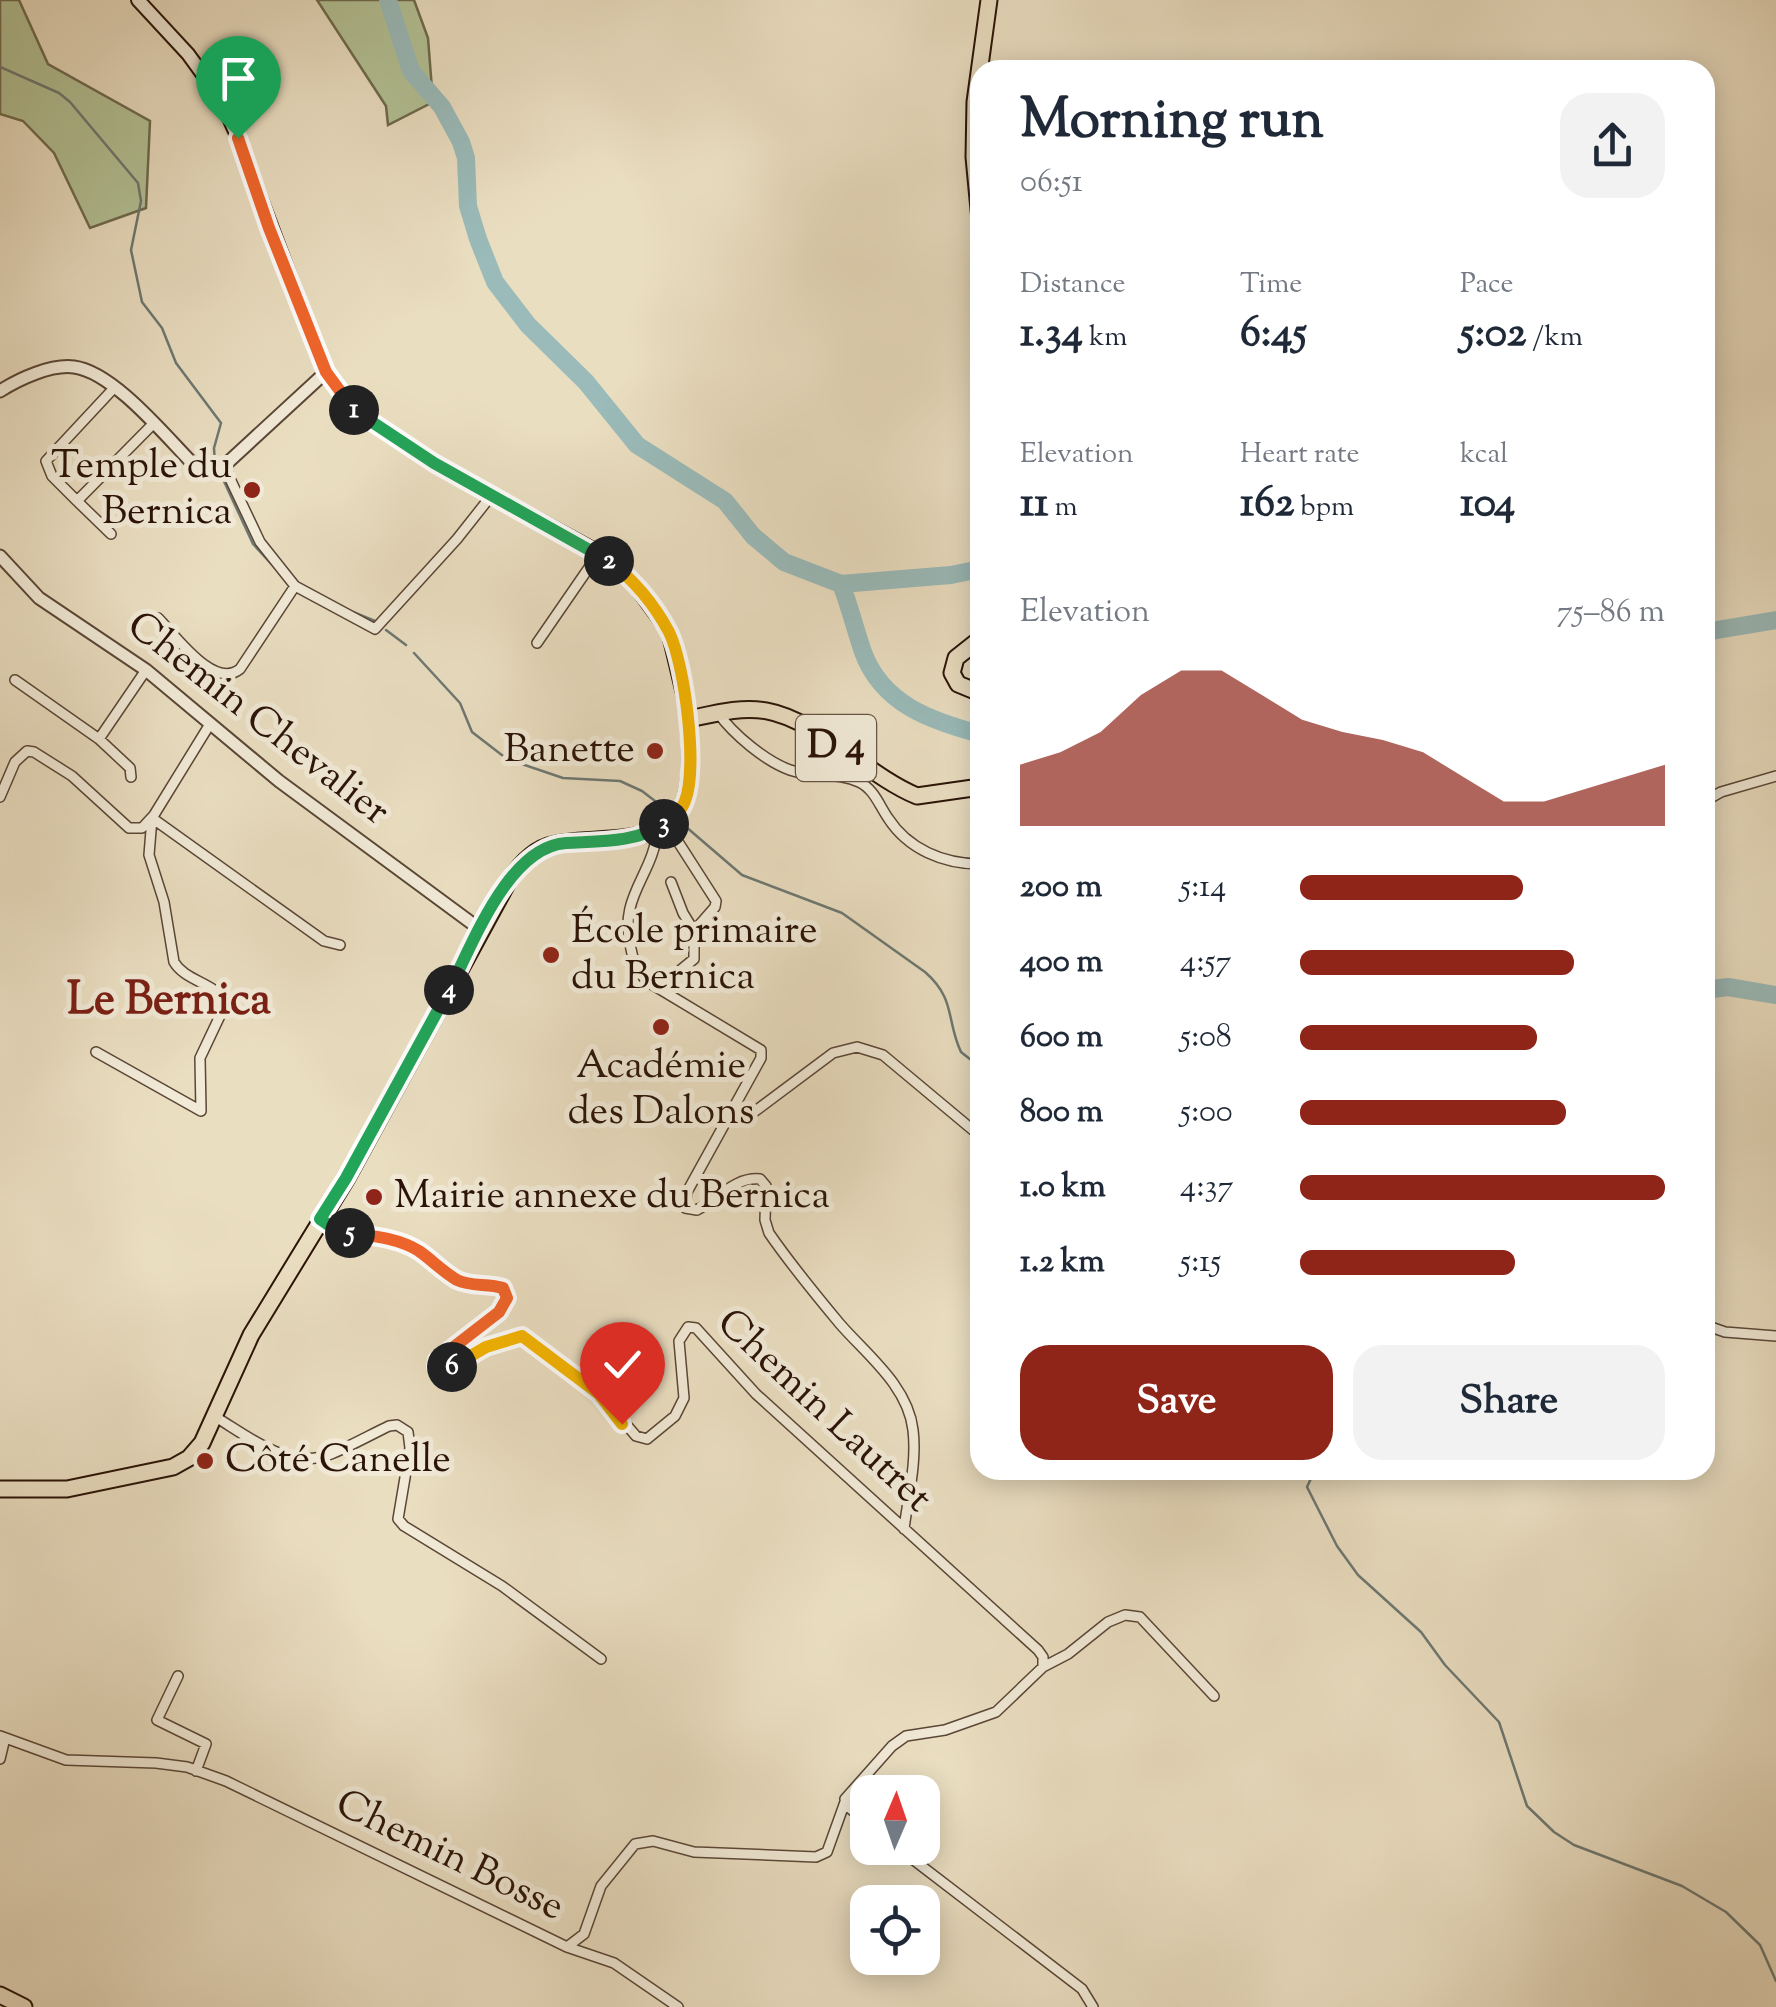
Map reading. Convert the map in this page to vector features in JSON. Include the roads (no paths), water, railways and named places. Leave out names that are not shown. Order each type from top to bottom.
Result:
[{"type":"main road","points":[[0,1489],[67,1489],[173,1467],[189,1458],[202,1443],[251,1335],[346,1178],[508,882],[535,853],[560,844],[606,841],[661,826],[678,813],[686,800],[689,719],[674,646],[640,588],[599,553],[490,496],[356,412],[326,372],[220,98],[188,54],[138,0]]},
{"type":"main road","points":[[981,60],[989,0]]},
{"type":"main road","points":[[970,648],[956,658],[952,673],[958,684],[970,689]]},
{"type":"main road","name":"D 4","points":[[689,719],[718,712],[767,710],[796,722],[917,796],[970,788]]},
{"type":"main road","points":[[0,1994],[24,2007]]},
{"type":"street","points":[[0,391],[27,378],[72,366],[96,373],[196,466],[211,472],[224,466],[326,372]]},
{"type":"street","points":[[111,534],[52,476],[46,461],[114,388]]},
{"type":"street","points":[[78,501],[153,424]]},
{"type":"street","points":[[224,466],[260,542],[295,586],[375,629],[457,540],[490,496]]},
{"type":"street","points":[[537,643],[599,553]]},
{"type":"street","name":"Chemin Chevalier","points":[[0,556],[39,598],[146,670],[330,820],[481,930]]},
{"type":"street","points":[[158,618],[207,668],[224,676],[233,675],[295,586]]},
{"type":"street","points":[[99,739],[146,670]]},
{"type":"street","points":[[14,680],[99,739],[130,768],[131,776]]},
{"type":"street","points":[[718,712],[731,731],[790,770],[859,782],[876,798],[904,840],[919,850],[970,864]]},
{"type":"street","points":[[0,797],[15,762],[27,752],[34,752],[72,776],[129,828],[142,828],[210,724]]},
{"type":"street","points":[[1715,795],[1776,776]]},
{"type":"street","points":[[152,818],[324,941],[340,945]]},
{"type":"street","points":[[96,1052],[201,1111],[200,1058],[226,1002],[221,993],[178,970],[174,962],[164,902],[149,855],[152,818]]},
{"type":"street","points":[[694,931],[716,901],[680,843],[661,826],[629,903],[627,926],[636,970],[663,992],[761,1050],[761,1058],[687,1192],[685,1208],[697,1210],[749,1178],[760,1179],[766,1186],[764,1220],[769,1233],[820,1300],[883,1370],[906,1404],[913,1428],[913,1454],[904,1529]]},
{"type":"street","points":[[663,992],[672,977],[694,959],[694,931],[671,882]]},
{"type":"street","points":[[730,1114],[738,1118],[750,1115],[833,1052],[857,1047],[884,1055],[970,1128]]},
{"type":"street","name":"Chemin Lautret","points":[[320,1219],[346,1232],[389,1238],[415,1248],[467,1284],[503,1288],[505,1305],[437,1360],[436,1367],[449,1368],[486,1347],[522,1336],[599,1394],[636,1436],[655,1435],[675,1416],[684,1398],[680,1340],[688,1326],[696,1328],[756,1394],[1038,1650],[1044,1657],[1043,1667]]},
{"type":"street","points":[[1715,1328],[1776,1336]]},
{"type":"street","points":[[214,1416],[273,1451],[300,1459],[328,1456],[398,1425],[408,1432],[410,1448],[398,1519],[502,1586],[601,1659]]},
{"type":"street","points":[[850,1806],[847,1794],[906,1736],[945,1730],[996,1712],[1043,1667],[1068,1654],[1117,1616],[1134,1614],[1214,1696]]},
{"type":"street","points":[[178,1676],[158,1720],[206,1744],[196,1771]]},
{"type":"street","name":"Chemin Bosse","points":[[0,1760],[2,1737],[66,1760],[156,1762],[196,1771],[240,1788],[566,1947],[584,1934],[600,1886],[635,1844],[653,1841],[694,1852],[816,1857],[827,1852],[846,1802]]},
{"type":"street","points":[[920,1865],[1082,1989],[1093,2007]]},
{"type":"street","points":[[566,1947],[614,1962],[678,2007]]},
{"type":"waterway","points":[[388,0],[411,71],[442,107],[461,142],[466,158],[468,206],[495,282],[528,325],[586,382],[637,445],[725,501],[753,536],[784,562],[841,584],[871,670],[895,697],[926,716],[970,731]]},
{"type":"waterway","points":[[0,67],[59,93],[70,102],[138,183],[141,201],[131,250],[142,302],[162,328],[176,363],[221,423],[214,448],[215,463]]},
{"type":"waterway","points":[[222,477],[253,544],[276,569]]},
{"type":"waterway","points":[[841,584],[970,571]]},
{"type":"waterway","points":[[353,612],[375,621]]},
{"type":"waterway","points":[[1715,630],[1776,620]]},
{"type":"waterway","points":[[386,630],[406,645]]},
{"type":"waterway","points":[[414,653],[460,703],[472,732],[507,759],[563,778],[620,781],[642,791],[668,811]]},
{"type":"waterway","points":[[685,826],[742,875],[842,913],[925,972],[942,991],[956,1040],[961,1052],[970,1059]]},
{"type":"waterway","points":[[1715,989],[1728,987],[1776,995]]},
{"type":"waterway","points":[[1310,1480],[1307,1487],[1337,1546],[1358,1575],[1421,1632],[1445,1665],[1499,1722],[1527,1806],[1574,1845],[1682,1886],[1726,1912],[1760,1945],[1776,1981]]},
{"type":"place","name":"Temple du Bernica","points":[[252,490]]},
{"type":"place","name":"Banette","points":[[655,751]]},
{"type":"place","name":"École primaire du Bernica","points":[[551,955]]},
{"type":"place","name":"Académie des Dalons","points":[[661,1027]]},
{"type":"place","name":"Mairie annexe du Bernica","points":[[374,1197]]},
{"type":"place","name":"Côté Canelle","points":[[205,1461]]},
{"type":"district","name":"Le Bernica","points":[[169,1002]]}]
